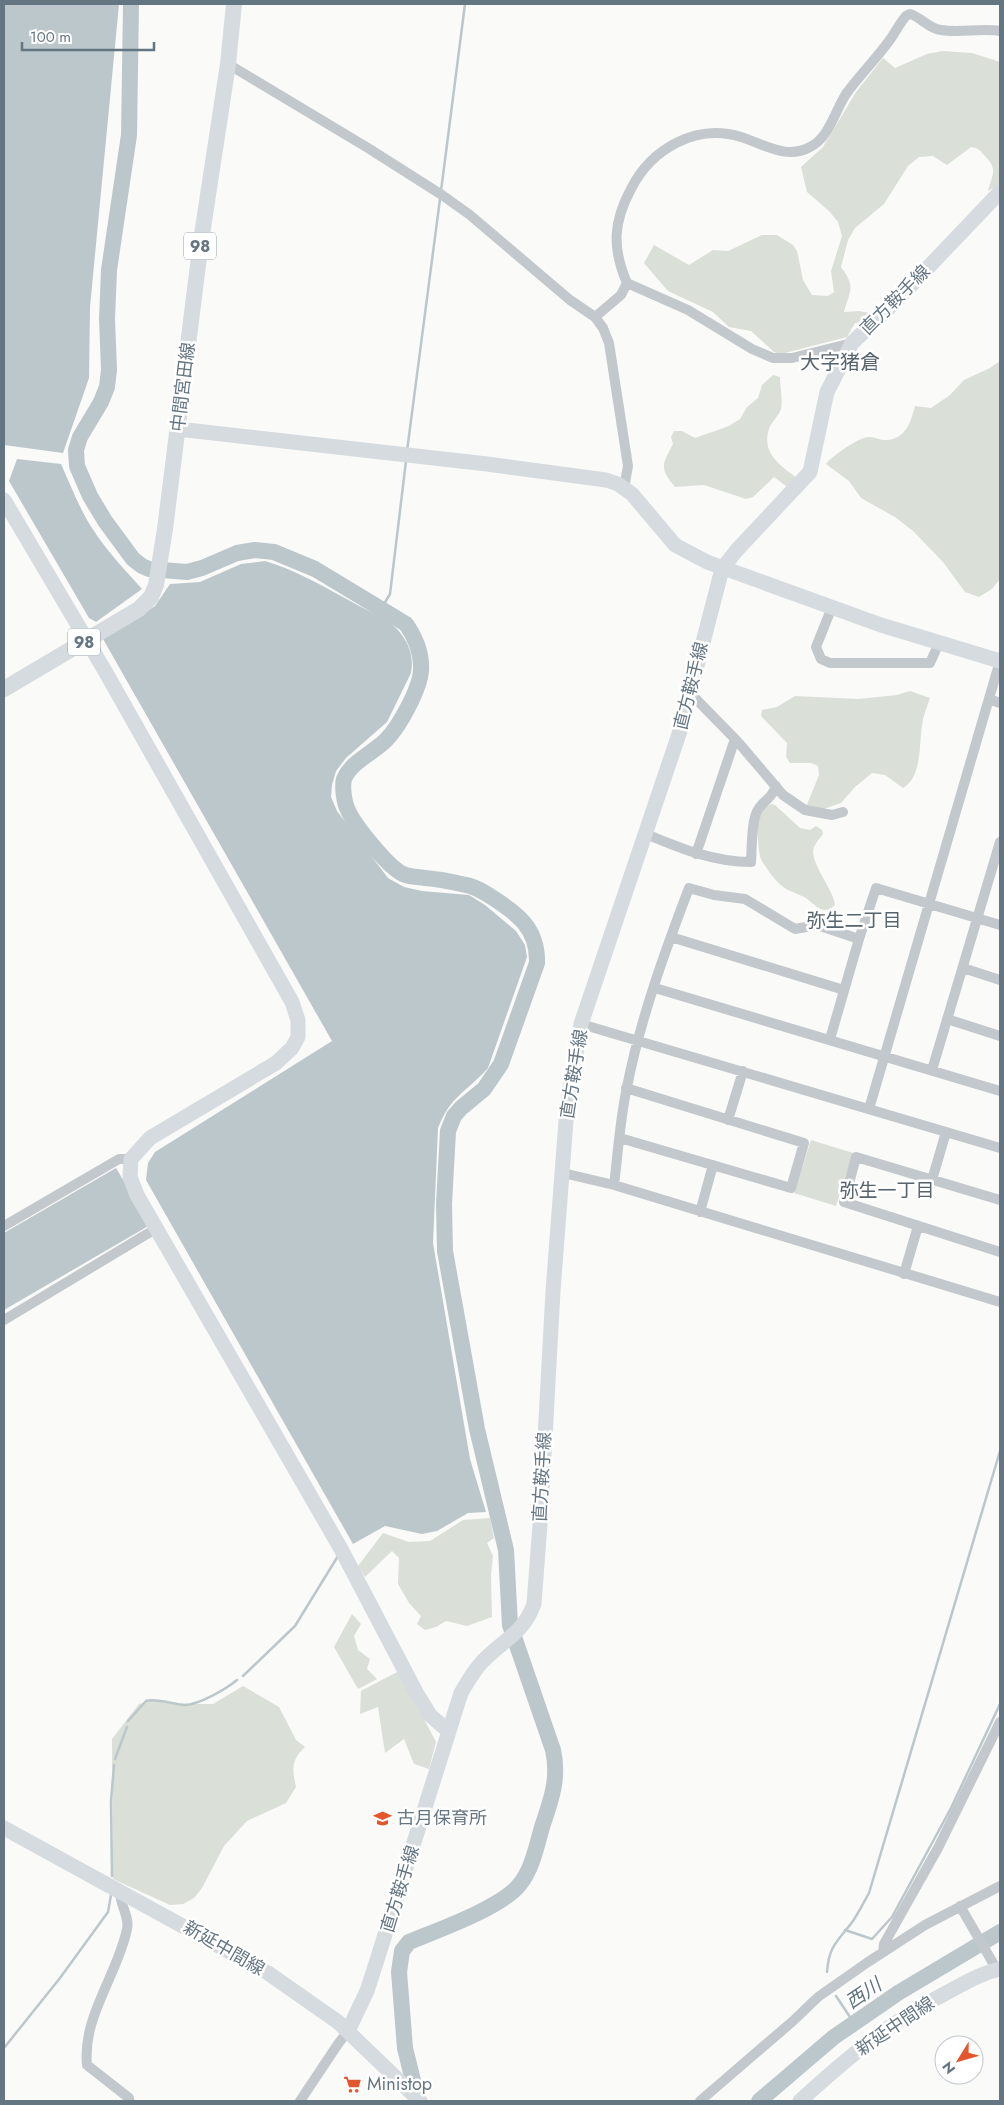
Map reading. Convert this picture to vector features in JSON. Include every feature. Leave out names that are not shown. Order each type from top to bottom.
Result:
[{"type":"main road","name":"中間宮田線","points":[[4,689],[139,609],[151,597],[156,585],[165,529],[201,241],[228,64],[234,4]]},
{"type":"main road","name":"直方鞍手線","points":[[348,2031],[367,1990],[461,1693],[472,1673],[520,1630],[534,1604],[552,1310],[567,1108],[574,1058],[581,1024],[680,731],[722,569],[736,550],[810,472],[827,392],[852,342],[898,299],[1000,192]]},
{"type":"main road","points":[[178,429],[606,480],[632,494],[675,545],[688,554],[722,569],[881,625],[1000,661]]},
{"type":"main road","points":[[4,500],[284,987],[292,1002],[298,1020],[298,1037],[292,1048],[276,1062],[150,1138],[132,1159],[130,1177],[137,1195],[341,1549],[417,1694],[430,1715],[448,1731]]},
{"type":"main road","name":"新延中間線","points":[[4,1828],[268,1973],[338,2022],[403,2082],[420,2101]]},
{"type":"main road","name":"新延中間線","points":[[800,2101],[868,2041],[927,2002],[995,1966]]},
{"type":"street","points":[[852,342],[792,358],[773,358],[752,349],[688,310],[627,283],[620,265],[616,240],[616,230],[622,206],[637,176],[662,150],[687,137],[725,133],[785,152],[798,152],[812,146],[822,136],[846,94],[890,40],[906,16],[910,14],[939,30],[1000,31]]},
{"type":"street","points":[[228,64],[440,193],[490,230],[570,300],[595,317],[610,343],[628,466],[624,488]]},
{"type":"street","points":[[595,317],[621,296],[627,283]]},
{"type":"street","points":[[832,607],[816,647],[821,659],[830,662],[930,663],[939,643]]},
{"type":"street","points":[[868,1109],[927,903],[1000,661]]},
{"type":"street","points":[[688,698],[696,699],[735,739],[784,796],[805,810],[832,815],[843,812]]},
{"type":"street","points":[[989,699],[1000,703]]},
{"type":"street","points":[[696,854],[735,739]]},
{"type":"street","points":[[646,834],[696,854],[733,862],[751,862],[754,817],[758,808],[771,797],[776,786]]},
{"type":"street","points":[[932,1070],[978,918],[997,868],[1000,842]]},
{"type":"street","points":[[614,1185],[626,1088],[638,1041],[671,937],[689,888],[714,895],[744,899],[795,929],[818,925],[859,939]]},
{"type":"street","points":[[830,1040],[876,888],[1000,925]]},
{"type":"street","points":[[671,937],[844,990]]},
{"type":"street","points":[[963,968],[1000,980]]},
{"type":"street","points":[[655,988],[1000,1091]]},
{"type":"street","points":[[948,1019],[1000,1036]]},
{"type":"street","points":[[581,1024],[1000,1148]]},
{"type":"street","points":[[728,1120],[743,1071]]},
{"type":"street","points":[[620,1138],[791,1188],[804,1143],[626,1088]]},
{"type":"street","points":[[932,1180],[946,1132]]},
{"type":"street","points":[[1000,1200],[856,1157],[844,1202],[1000,1252]]},
{"type":"street","points":[[4,1226],[119,1159],[132,1159]]},
{"type":"street","points":[[700,1212],[713,1165]]},
{"type":"street","points":[[563,1173],[614,1185],[1000,1302]]},
{"type":"street","points":[[904,1274],[918,1226]]},
{"type":"street","points":[[4,1320],[157,1228]]},
{"type":"street","points":[[883,1952],[884,1944],[938,1848],[1000,1722]]},
{"type":"street","points":[[700,2101],[818,1997],[925,1925],[1000,1886]]},
{"type":"street","points":[[120,1891],[128,1926],[94,2015],[86,2056],[88,2066],[121,2091],[129,2098],[129,2101]]},
{"type":"street","points":[[960,1908],[995,1966]]},
{"type":"street","points":[[300,2101],[348,2031]]},
{"type":"shaded area","points":[[4,4],[119,4],[90,307],[89,378],[63,453],[4,445]]},
{"type":"shaded area","points":[[942,51],[972,53],[1000,62],[1000,184],[988,191],[993,168],[981,152],[973,147],[947,165],[933,156],[919,157],[908,166],[884,204],[855,228],[848,240],[841,267],[850,284],[850,293],[844,312],[859,311],[874,314],[865,322],[855,323],[847,337],[781,354],[774,352],[751,331],[729,327],[713,312],[668,291],[644,263],[654,245],[689,265],[713,250],[728,251],[762,235],[777,235],[793,245],[797,251],[803,280],[812,295],[828,296],[834,292],[831,271],[842,236],[838,222],[829,211],[807,192],[801,167],[823,147],[856,92],[883,58],[895,68],[927,54]]},
{"type":"shaded area","points":[[1000,361],[1000,579],[992,589],[979,597],[965,592],[943,562],[913,531],[895,517],[861,498],[849,481],[826,464],[834,456],[859,440],[871,437],[886,440],[900,436],[907,428],[915,406],[931,408],[950,395],[964,380],[990,368]]},
{"type":"shaded area","points":[[773,375],[780,377],[782,405],[780,412],[769,429],[768,446],[779,464],[798,479],[790,489],[774,477],[753,497],[746,499],[704,485],[675,487],[664,471],[666,457],[673,444],[671,437],[674,431],[682,431],[695,438],[729,426],[740,419],[747,407],[758,398],[762,385]]},
{"type":"shaded area","points":[[17,459],[61,464],[79,505],[97,536],[142,589],[96,622],[89,618],[9,481]]},
{"type":"shaded area","points":[[265,561],[299,574],[382,618],[398,630],[410,650],[412,661],[411,673],[387,722],[346,758],[336,771],[331,797],[337,811],[388,878],[404,887],[422,891],[469,895],[485,905],[516,931],[525,945],[527,957],[488,1068],[448,1108],[438,1128],[433,1243],[470,1459],[486,1512],[468,1513],[437,1531],[422,1534],[385,1526],[353,1544],[146,1180],[148,1163],[155,1152],[332,1041],[103,639],[155,606],[170,584],[200,582],[241,564]]},
{"type":"shaded area","points":[[910,691],[930,698],[924,715],[917,769],[909,783],[903,788],[885,775],[872,773],[855,787],[841,803],[821,810],[806,807],[819,775],[818,766],[811,763],[790,763],[786,757],[787,743],[761,716],[762,710],[777,707],[795,696],[858,699],[897,695]]},
{"type":"shaded area","points":[[771,804],[775,805],[800,828],[810,830],[816,826],[822,830],[823,834],[815,845],[813,853],[818,868],[834,899],[835,905],[831,908],[827,910],[820,909],[806,898],[784,888],[762,861],[758,845],[757,814]]},
{"type":"shaded area","points":[[811,1140],[853,1153],[836,1206],[794,1193]]},
{"type":"shaded area","points":[[116,1168],[150,1225],[4,1310],[4,1233]]},
{"type":"shaded area","points":[[490,1518],[494,1538],[487,1543],[493,1556],[491,1575],[492,1617],[467,1626],[446,1621],[436,1627],[425,1630],[417,1624],[421,1616],[409,1603],[398,1584],[399,1558],[392,1551],[365,1577],[358,1566],[383,1533],[409,1542],[430,1541],[463,1520]]},
{"type":"shaded area","points":[[352,1614],[361,1624],[354,1636],[358,1650],[370,1659],[367,1669],[377,1679],[358,1689],[334,1647]]},
{"type":"shaded area","points":[[399,1671],[436,1742],[429,1769],[414,1764],[404,1739],[385,1753],[378,1707],[360,1714],[361,1691]]},
{"type":"shaded area","points":[[243,1686],[279,1707],[296,1740],[305,1747],[295,1761],[293,1770],[296,1787],[286,1803],[247,1821],[224,1846],[202,1888],[194,1898],[183,1904],[170,1905],[113,1879],[112,1739],[139,1704],[154,1700],[186,1704],[213,1704]]},
{"type":"waterway","points":[[131,4],[129,135],[109,270],[107,319],[109,370],[107,387],[101,402],[80,437],[76,450],[77,466],[90,496],[105,521],[133,559],[142,566],[149,569],[187,572],[202,568],[237,553],[255,550],[274,552],[315,569],[406,624],[419,652],[420,678],[403,717],[391,734],[381,745],[347,773],[343,786],[347,808],[356,824],[372,844],[397,870],[408,876],[456,883],[482,891],[517,915],[530,931],[536,951],[537,963],[501,1064],[484,1089],[454,1116],[448,1131],[444,1204],[445,1251],[477,1429],[506,1550],[510,1625],[553,1750],[555,1778],[552,1796],[534,1855],[528,1871],[520,1884],[512,1893],[500,1901],[469,1917],[409,1942],[402,1951],[399,1972],[405,2048],[418,2101]]},
{"type":"waterway","points":[[441,191],[465,4]]},
{"type":"waterway","points":[[407,451],[440,199]]},
{"type":"waterway","points":[[381,609],[390,594],[406,461]]},
{"type":"waterway","points":[[827,1972],[832,1949],[853,1921],[869,1893],[1000,1451]]},
{"type":"waterway","points":[[243,1676],[295,1626],[338,1556]]},
{"type":"waterway","points":[[128,1721],[146,1701],[155,1700],[184,1705],[190,1704],[212,1696],[237,1680]]},
{"type":"waterway","points":[[845,1930],[872,1939],[892,1917],[951,1808],[1000,1704]]},
{"type":"waterway","points":[[115,1759],[127,1727]]},
{"type":"waterway","points":[[112,1876],[111,1801],[114,1765]]},
{"type":"waterway","points":[[4,2048],[60,1978],[108,1912],[111,1895]]},
{"type":"waterway","name":"西川","points":[[759,2101],[834,2037],[898,1993],[1000,1932]]},
{"type":"waterway","points":[[836,1996],[854,2023]]},
{"type":"place","name":"古月保育所","points":[[383,1818]]},
{"type":"place","name":"Ministop","points":[[353,2084]]},
{"type":"district","name":"大字猪倉","points":[[840,362]]},
{"type":"district","name":"弥生二丁目","points":[[854,920]]},
{"type":"district","name":"弥生一丁目","points":[[887,1190]]}]
